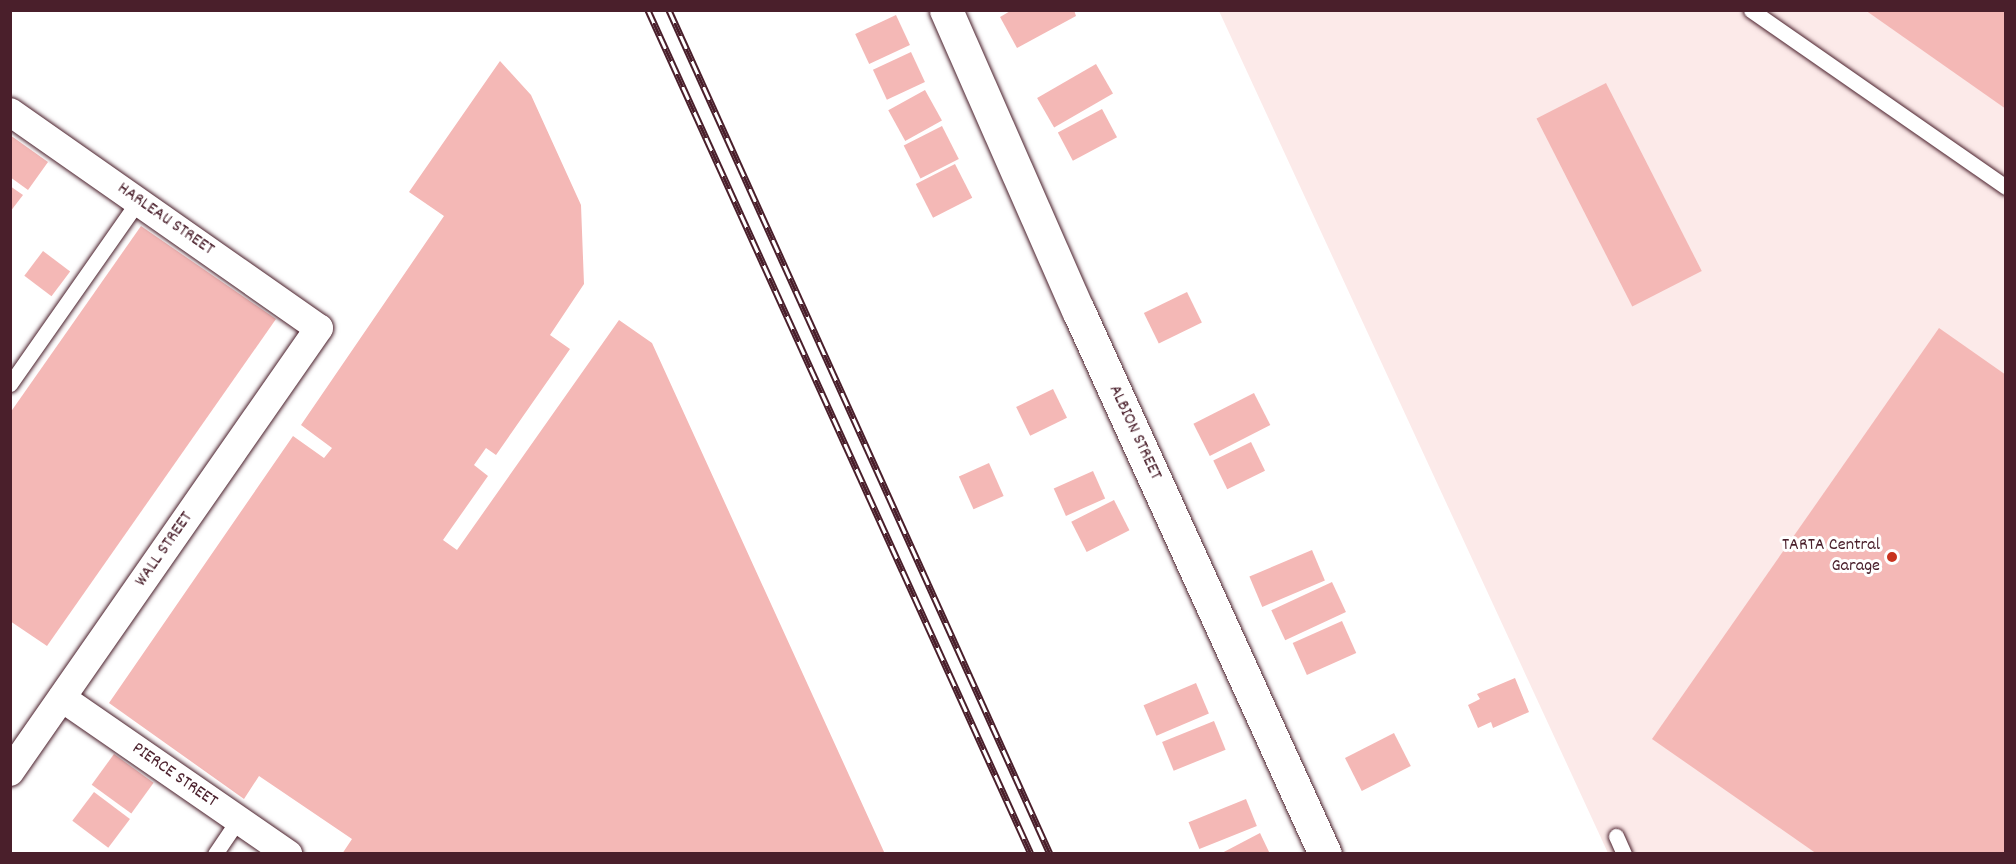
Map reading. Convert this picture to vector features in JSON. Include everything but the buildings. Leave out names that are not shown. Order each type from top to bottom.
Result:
[{"type":"street","name":"ALBION STREET","points":[[946,10],[1078,310],[1325,854]]},
{"type":"street","name":"HARLEAU STREET","points":[[10,112],[319,328]]},
{"type":"street","name":"WALL STREET","points":[[10,772],[319,328]]},
{"type":"street","name":"PIERCE STREET","points":[[62,698],[288,854]]},
{"type":"lane","points":[[1751,10],[2006,187]]},
{"type":"lane","points":[[10,384],[138,201]]},
{"type":"lane","points":[[215,854],[238,820]]},
{"type":"lane","points":[[1616,836],[1624,854]]},
{"type":"shaded area","points":[[1219,11],[2005,11],[2005,853],[1608,853]]},
{"type":"railway","points":[[648,10],[1031,854]]},
{"type":"railway","points":[[669,10],[1050,854]]},
{"type":"place","name":"TARTA Central Garage","points":[[1892,557]]}]
